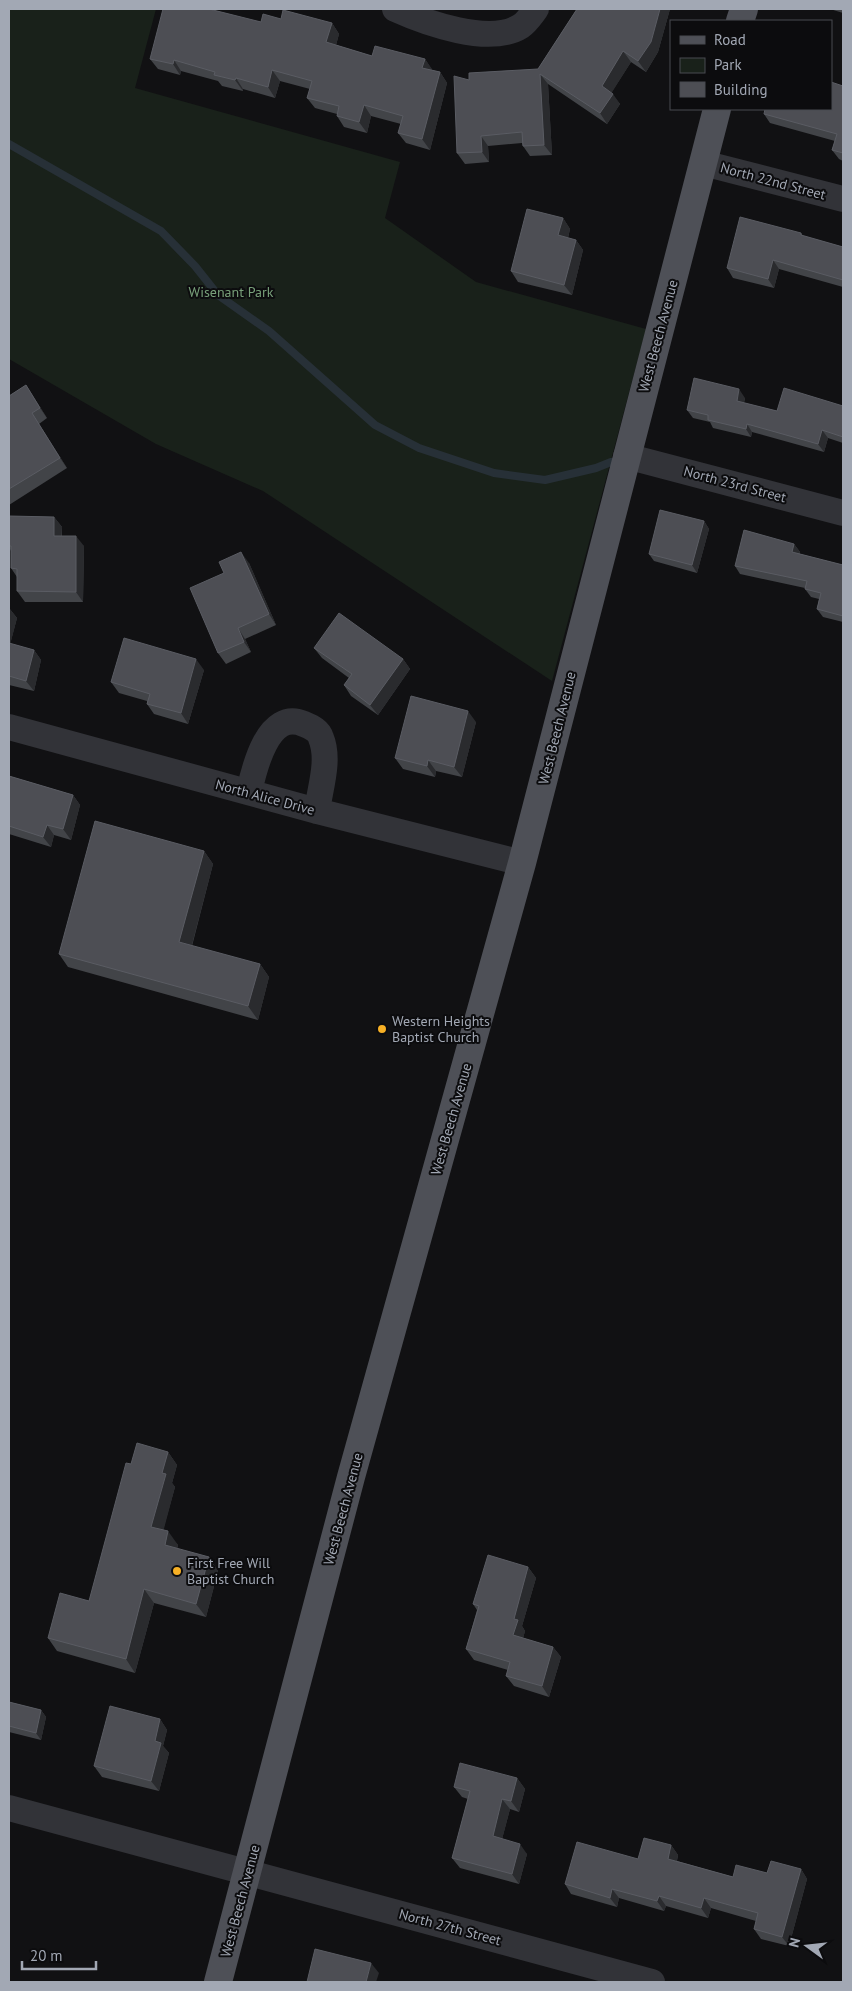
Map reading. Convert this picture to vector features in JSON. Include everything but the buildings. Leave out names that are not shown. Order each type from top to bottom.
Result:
[{"type":"main road","name":"West Beech Avenue","points":[[218,1982],[349,1484],[522,863],[717,110]]},
{"type":"street","points":[[395,9],[458,30],[480,34],[503,33],[521,26],[536,9]]},
{"type":"street","name":"North 22nd Street","points":[[703,163],[843,199]]},
{"type":"street","name":"North 23rd Street","points":[[626,456],[843,513]]},
{"type":"street","points":[[249,792],[255,764],[263,746],[274,730],[285,722],[299,722],[314,728],[321,736],[325,758],[317,811]]},
{"type":"street","name":"North Alice Drive","points":[[9,727],[317,811],[522,863]]},
{"type":"street","name":"North 27th Street","points":[[9,1808],[652,1982]]},
{"type":"green space","name":"Wisenant Park","points":[[9,9],[156,9],[135,88],[400,162],[385,218],[476,282],[646,329],[552,681],[263,491],[156,444],[9,359]]},
{"type":"waterway","points":[[9,144],[161,231],[195,266],[218,295],[269,331],[375,425],[419,448],[494,473],[545,480],[596,468],[611,462]]},
{"type":"place","name":"Western Heights Baptist Church","points":[[382,1029]]},
{"type":"place","name":"First Free Will Baptist Church","points":[[177,1571]]}]
